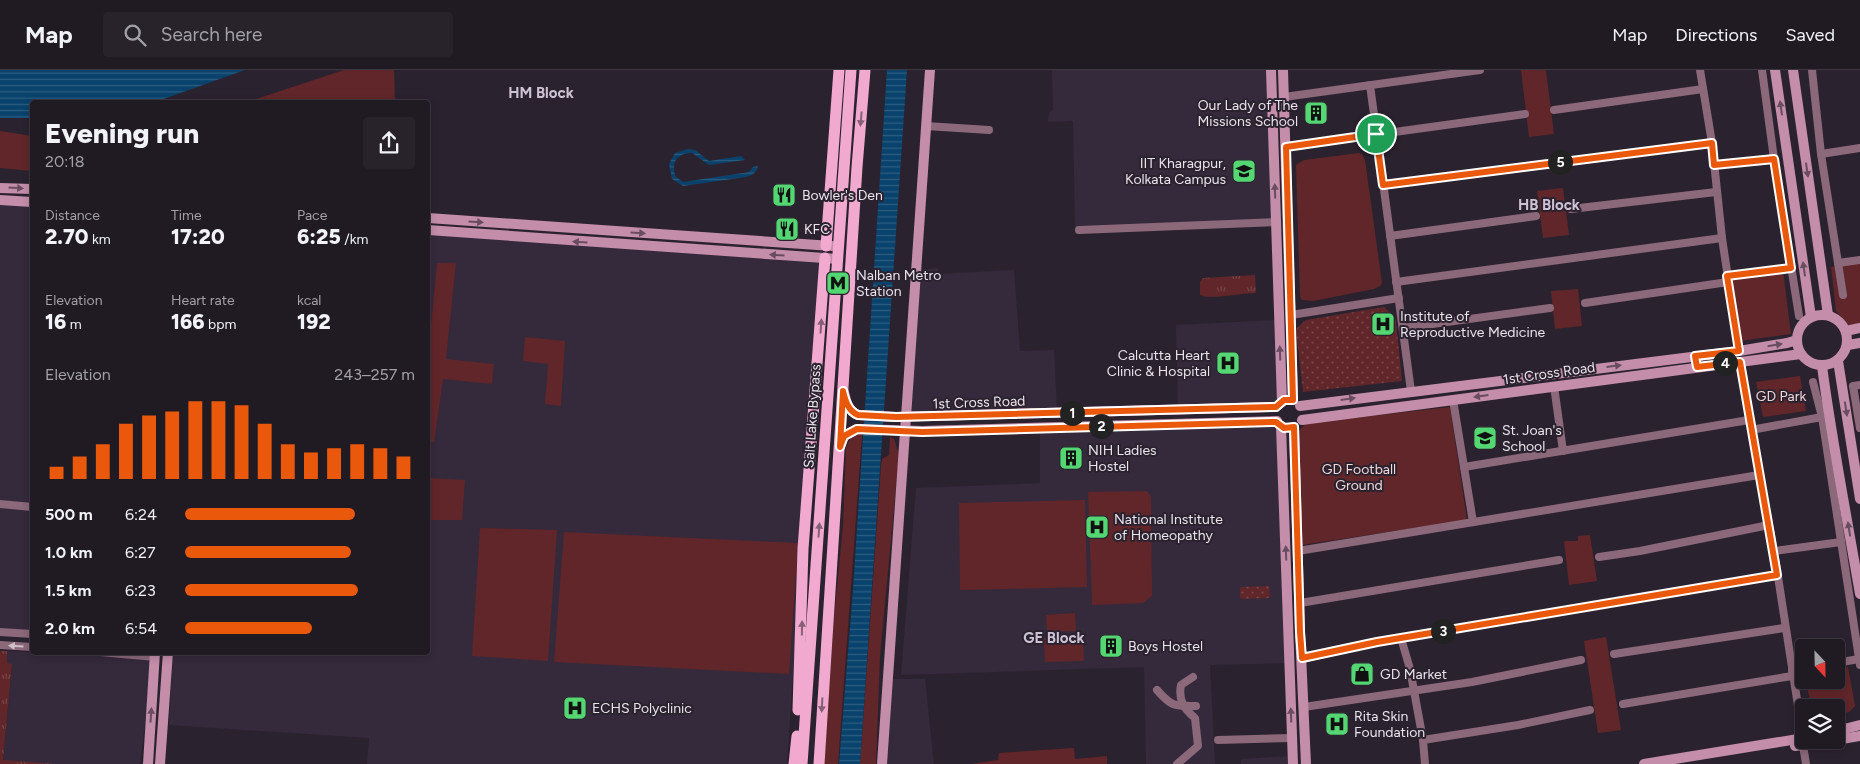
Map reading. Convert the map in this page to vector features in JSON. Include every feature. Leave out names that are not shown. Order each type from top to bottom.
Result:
[{"type":"main road","points":[[826,246],[839,70]]},
{"type":"main road","name":"Salt Lake Bypass","points":[[794,764],[817,559],[851,70]]},
{"type":"main road","points":[[819,764],[857,167],[865,70]]},
{"type":"main road","name":"Salt Lake Bypass","points":[[802,764],[806,706],[804,686],[803,581],[810,444],[825,258]]},
{"type":"main road","points":[[818,356],[830,373]]},
{"type":"main road","points":[[803,581],[817,559]]},
{"type":"main road","points":[[804,686],[823,686]]},
{"type":"street","points":[[882,764],[900,431],[930,70]]},
{"type":"street","points":[[1271,70],[1279,405],[1275,417],[1279,424],[1293,764]]},
{"type":"street","points":[[1283,70],[1291,315],[1297,403],[1303,413],[1298,423],[1298,551],[1306,764]]},
{"type":"street","points":[[1284,97],[1480,70]]},
{"type":"street","points":[[1700,70],[1712,143],[1716,192],[1739,351]]},
{"type":"street","points":[[1762,70],[1799,316]]},
{"type":"street","points":[[1775,70],[1811,317]]},
{"type":"street","points":[[1793,70],[1828,315]]},
{"type":"street","points":[[1812,70],[1822,154],[1843,295]]},
{"type":"street","points":[[1370,85],[1411,391]]},
{"type":"street","points":[[1554,110],[1702,89]]},
{"type":"street","points":[[1286,147],[1526,114]]},
{"type":"street","points":[[926,126],[989,130]]},
{"type":"street","points":[[1383,185],[1712,143]]},
{"type":"street","points":[[1822,154],[1860,148]]},
{"type":"street","points":[[1714,165],[1774,159]]},
{"type":"street","points":[[0,188],[30,190]]},
{"type":"street","points":[[1571,209],[1716,192]]},
{"type":"street","points":[[0,200],[30,202]]},
{"type":"street","points":[[1390,236],[1536,216]]},
{"type":"street","points":[[430,218],[838,246]]},
{"type":"street","points":[[1079,230],[1276,222]]},
{"type":"street","points":[[430,230],[838,259]]},
{"type":"street","points":[[1276,234],[1288,234]]},
{"type":"street","points":[[1396,282],[1722,238]]},
{"type":"street","points":[[825,258],[826,246]]},
{"type":"street","points":[[1838,263],[1860,260]]},
{"type":"street","points":[[1585,303],[1791,268]]},
{"type":"street","points":[[1291,315],[1399,298]]},
{"type":"street","points":[[1403,328],[1550,308]]},
{"type":"street","points":[[1821,314],[1828,315],[1836,319],[1846,331],[1848,345],[1845,353],[1838,361],[1822,366],[1807,360],[1801,354],[1797,340],[1800,328],[1811,317],[1821,314]]},
{"type":"street","points":[[1846,331],[1860,328]]},
{"type":"street","name":"1st Cross Road","points":[[1297,403],[1739,351],[1797,340]]},
{"type":"street","points":[[1848,345],[1860,343]]},
{"type":"street","name":"1st Cross Road","points":[[1298,423],[1554,386],[1801,354]]},
{"type":"street","points":[[1695,356],[1697,367]]},
{"type":"street","points":[[1838,361],[1860,499]]},
{"type":"street","points":[[1740,362],[1758,475],[1774,551],[1784,628],[1796,699]]},
{"type":"street","points":[[1822,366],[1828,416],[1841,479],[1860,594]]},
{"type":"street","points":[[1585,370],[1586,382]]},
{"type":"street","points":[[1498,380],[1499,394]]},
{"type":"street","points":[[1813,382],[1822,417],[1860,662],[1845,663]]},
{"type":"street","points":[[1860,385],[1853,386],[1860,428]]},
{"type":"street","points":[[1554,386],[1564,451]]},
{"type":"street","name":"1st Cross Road","points":[[843,391],[848,405],[858,415],[901,417],[1184,410],[1279,405]]},
{"type":"street","points":[[1453,400],[1473,522]]},
{"type":"street","points":[[1279,405],[1297,403]]},
{"type":"street","points":[[1184,410],[1185,424]]},
{"type":"street","points":[[1000,415],[1000,429]]},
{"type":"street","points":[[1751,430],[1822,417]]},
{"type":"street","points":[[1464,467],[1749,420]]},
{"type":"street","points":[[1279,424],[1287,428],[1298,423]]},
{"type":"street","name":"1st Cross Road","points":[[840,447],[844,436],[857,429],[900,431],[1185,424],[1279,424]]},
{"type":"street","points":[[1298,551],[1758,475]]},
{"type":"street","points":[[0,504],[30,507]]},
{"type":"street","points":[[1599,557],[1769,526]]},
{"type":"street","points":[[1774,551],[1841,542]]},
{"type":"street","points":[[1300,603],[1560,560]]},
{"type":"street","points":[[1302,658],[1401,638],[1777,575]]},
{"type":"street","points":[[1614,654],[1784,628]]},
{"type":"street","points":[[0,632],[30,634]]},
{"type":"street","points":[[1401,638],[1410,668],[1423,740],[1425,764]]},
{"type":"street","points":[[0,645],[30,648]]},
{"type":"street","points":[[148,764],[155,655]]},
{"type":"street","points":[[160,764],[168,655]]},
{"type":"street","points":[[1304,706],[1472,682],[1581,660]]},
{"type":"street","points":[[1623,704],[1795,672]]},
{"type":"street","points":[[1177,764],[1198,746],[1195,718],[1186,710],[1179,695],[1181,685],[1193,677]]},
{"type":"street","points":[[1156,690],[1177,707],[1196,706]]},
{"type":"street","points":[[1290,693],[1303,693]]},
{"type":"street","points":[[1423,740],[1518,725],[1590,710]]},
{"type":"street","points":[[1845,729],[1860,725]]},
{"type":"street","points":[[1845,738],[1860,736]]},
{"type":"street","points":[[1218,740],[1292,738]]},
{"type":"street","points":[[1687,764],[1795,742]]},
{"type":"street","points":[[1644,764],[1770,747]]},
{"type":"street","points":[[1804,749],[1806,764]]},
{"type":"shaded area","points":[[1052,70],[1269,70],[1274,220],[1075,228],[1073,121],[1048,122],[1049,113],[1053,110]]},
{"type":"shaded area","points":[[0,204],[30,206],[30,633],[0,631]]},
{"type":"shaded area","points":[[430,234],[820,263],[787,764],[367,764],[369,738],[169,725],[173,655],[430,655]]},
{"type":"shaded area","points":[[938,268],[938,274],[1014,270],[1020,351],[1054,350],[1057,410],[910,416],[919,270]]},
{"type":"shaded area","name":"Calcutta Heart Clinic & Hospital","points":[[1278,320],[1280,400],[1274,405],[1178,408],[1176,325]]},
{"type":"shaded area","name":"National Institute of Homeopathy","points":[[1274,425],[1278,429],[1287,663],[1210,665],[1215,764],[1146,764],[1144,667],[901,675],[916,488],[1040,483],[1040,431]]},
{"type":"shaded area","points":[[7,651],[30,652],[30,655],[80,655],[153,659],[140,764],[58,764],[3,761],[12,665],[7,663]]},
{"type":"shaded area","points":[[889,679],[925,679],[934,764],[884,764]]},
{"type":"shaded area","points":[[1290,756],[1290,764],[1241,764],[1241,759]]},
{"type":"green space","points":[[344,70],[394,70],[395,100],[253,100]]},
{"type":"green space","points":[[1521,70],[1546,70],[1554,134],[1529,137]]},
{"type":"green space","points":[[0,131],[30,136],[30,171],[0,168]]},
{"type":"green space","points":[[1362,154],[1365,160],[1382,283],[1374,289],[1313,301],[1302,300],[1300,297],[1296,165],[1304,160]]},
{"type":"green space","points":[[1563,188],[1569,235],[1543,238],[1537,191]]},
{"type":"green space","points":[[437,263],[456,263],[446,359],[494,364],[492,384],[443,379],[434,442],[430,441],[430,337]]},
{"type":"green space","points":[[1860,263],[1860,325],[1850,327],[1836,311],[1831,267]]},
{"type":"green space","points":[[1783,270],[1791,334],[1740,341],[1731,276]]},
{"type":"green space","points":[[1255,275],[1255,293],[1218,297],[1200,295],[1200,282],[1203,278]]},
{"type":"green space","points":[[1578,289],[1582,326],[1555,329],[1551,291]]},
{"type":"green space","points":[[1384,307],[1394,316],[1396,321],[1402,381],[1303,392],[1296,329],[1306,320]]},
{"type":"green space","points":[[525,337],[565,341],[561,406],[545,404],[548,364],[523,361]]},
{"type":"green space","name":"GD Park","points":[[1800,376],[1806,411],[1763,417],[1756,382]]},
{"type":"green space","name":"GD Football Ground","points":[[1450,407],[1467,520],[1302,545],[1297,432],[1307,423]]},
{"type":"green space","points":[[858,433],[862,435],[838,764],[824,764],[834,618],[843,526],[846,447],[851,438]]},
{"type":"green space","points":[[890,437],[894,439],[899,454],[880,656],[876,764],[860,764],[881,466],[882,459],[889,455]]},
{"type":"green space","points":[[430,478],[465,480],[462,520],[430,520]]},
{"type":"green space","points":[[1145,491],[1151,497],[1152,596],[1143,603],[1092,605],[1088,492]]},
{"type":"green space","points":[[1085,500],[1087,587],[960,590],[959,503]]},
{"type":"green space","points":[[480,528],[557,530],[548,661],[472,656]]},
{"type":"green space","points":[[564,532],[798,543],[789,674],[554,662]]},
{"type":"green space","points":[[1590,535],[1597,581],[1569,585],[1564,541],[1578,541],[1578,536]]},
{"type":"green space","points":[[1269,586],[1270,597],[1268,598],[1242,599],[1240,597],[1241,587]]},
{"type":"green space","points":[[1075,613],[1076,631],[1047,632],[1046,615]]},
{"type":"green space","points":[[1083,636],[1084,661],[1045,662],[1044,638]]},
{"type":"green space","points":[[1606,637],[1621,730],[1598,733],[1584,641]]},
{"type":"green space","points":[[0,651],[7,651],[7,663],[12,664],[3,760],[58,764],[0,764]]},
{"type":"green space","points":[[1848,667],[1855,706],[1849,712],[1845,713],[1845,699],[1810,699],[1807,689],[1845,689],[1845,668]]},
{"type":"green space","points":[[1074,748],[1075,759],[1107,756],[1107,764],[971,764],[998,760],[999,753]]},
{"type":"water","points":[[0,70],[245,70],[161,100],[30,100],[30,118],[0,118]]},
{"type":"water","points":[[887,70],[907,70],[860,764],[839,764],[853,590]]},
{"type":"water","points":[[688,149],[695,150],[709,161],[741,156],[745,160],[709,165],[692,153],[687,153],[679,157],[674,163],[676,177],[683,182],[749,172],[753,167],[758,166],[754,173],[746,177],[683,186],[672,179],[669,164],[675,153]]},
{"type":"place","name":"Our Lady of The Missions School","points":[[1316,113]]},
{"type":"place","name":"IIT Kharagpur, Kolkata Campus","points":[[1244,171]]},
{"type":"place","name":"Bowler's Den","points":[[784,195]]},
{"type":"place","name":"KFC","points":[[787,229]]},
{"type":"place","name":"Nalban Metro Station","points":[[838,283]]},
{"type":"place","name":"Institute of Reproductive Medicine","points":[[1383,324]]},
{"type":"place","name":"Calcutta Heart Clinic & Hospital","points":[[1228,363]]},
{"type":"place","name":"St. Joan's School","points":[[1485,438]]},
{"type":"place","name":"NIH Ladies Hostel","points":[[1071,458]]},
{"type":"place","name":"National Institute of Homeopathy","points":[[1097,527]]},
{"type":"place","name":"Boys Hostel","points":[[1111,646]]},
{"type":"place","name":"GD Market","points":[[1362,674]]},
{"type":"place","name":"ECHS Polyclinic","points":[[575,708]]},
{"type":"place","name":"Rita Skin Foundation","points":[[1337,724]]},
{"type":"district","name":"HM Block","points":[[541,93]]},
{"type":"district","name":"HB Block","points":[[1549,205]]},
{"type":"district","name":"GE Block","points":[[1054,638]]},
{"type":"route","points":[[1376,134],[1383,185],[1712,143],[1714,165],[1774,159],[1791,268],[1727,276],[1739,351],[1695,356],[1697,367],[1740,362],[1758,475],[1777,575],[1377,642],[1302,658],[1294,427],[1284,428],[1274,422],[922,432],[857,429],[844,436],[840,447],[843,391],[850,410],[858,415],[896,417],[1276,407],[1284,400],[1293,400],[1286,147],[1376,134]]}]
